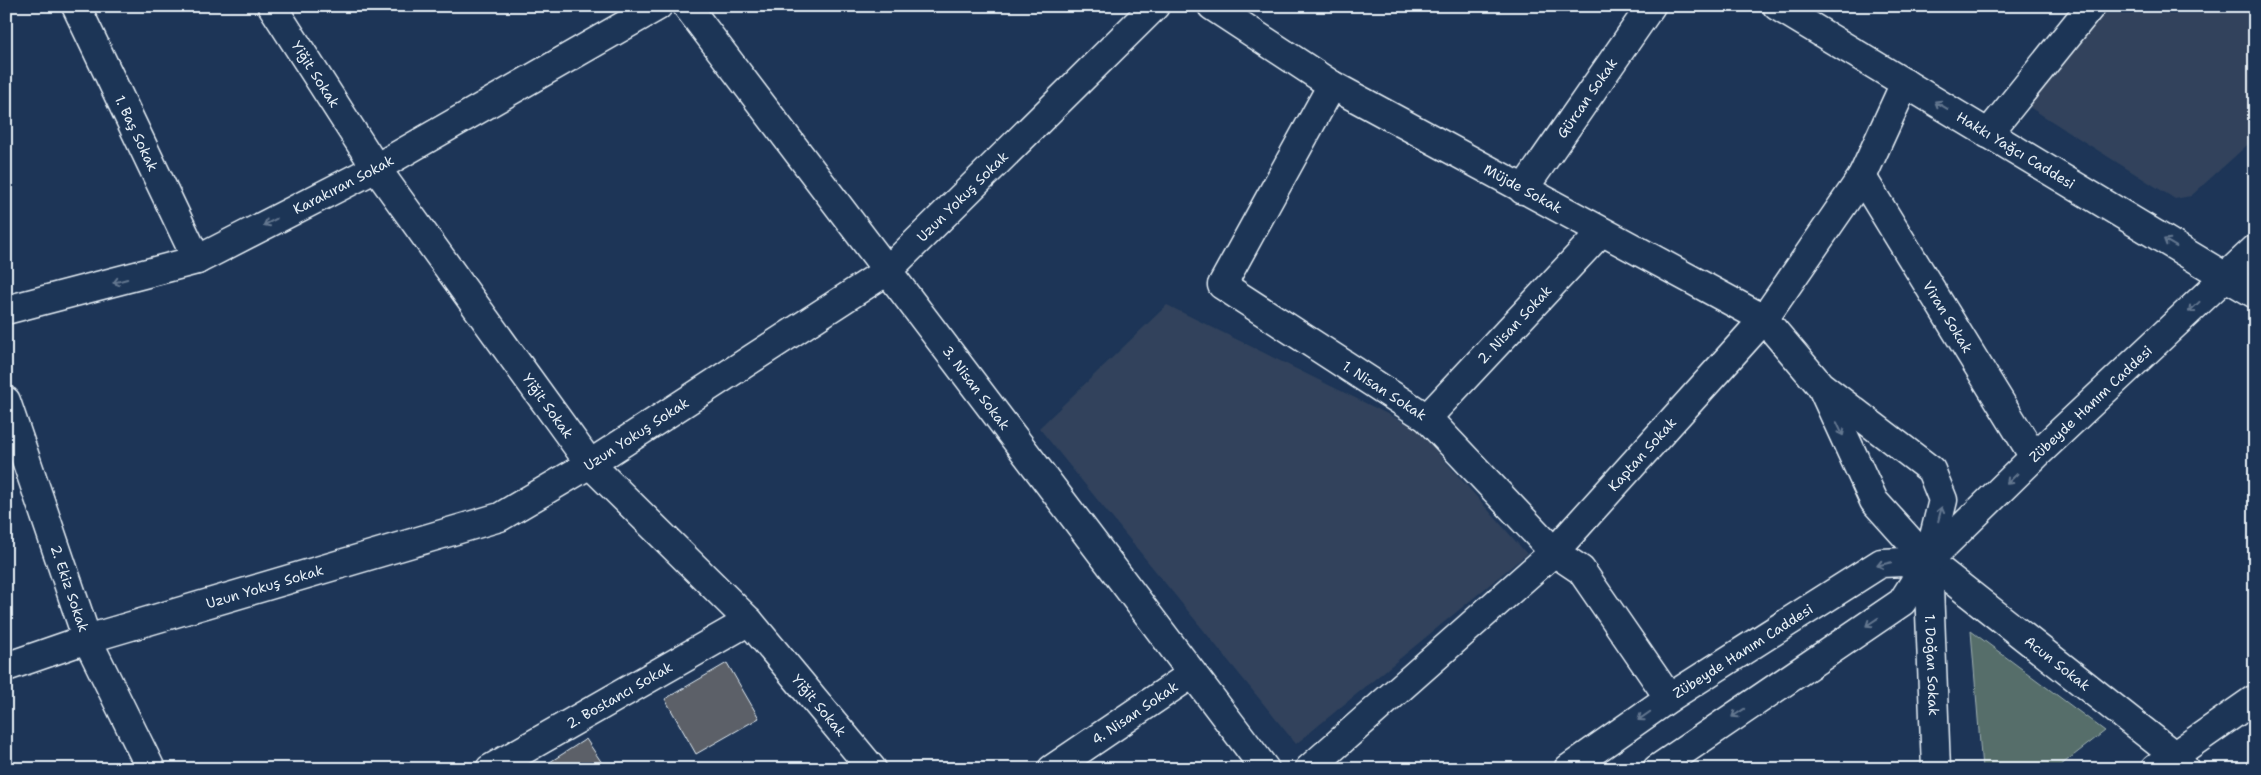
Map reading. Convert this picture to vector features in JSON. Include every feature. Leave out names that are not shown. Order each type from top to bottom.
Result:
[{"type":"street","name":"1. Baş Sokak","points":[[76,6],[197,260]]},
{"type":"street","name":"Yiğit Sokak","points":[[272,6],[376,168],[590,464],[749,621],[872,769]]},
{"type":"street","name":"Karakıran Sokak","points":[[6,310],[197,260],[376,168],[658,6]]},
{"type":"street","name":"3. Nisan Sokak","points":[[687,6],[1265,769]]},
{"type":"street","name":"Uzun Yokuş Sokak","points":[[6,667],[87,639],[500,517],[590,464],[887,271],[1155,6]]},
{"type":"street","name":"Müjde Sokak","points":[[1212,6],[1332,85],[1764,319],[1820,384]]},
{"type":"street","name":"Gürcan Sokak","points":[[1523,190],[1651,6]]},
{"type":"street","name":"Hakkı Yağcı Caddesi","points":[[1777,6],[2255,294]]},
{"type":"street","points":[[1988,134],[2092,6]]},
{"type":"street","name":"Kaptan Sokak","points":[[1309,769],[1554,552],[1764,319],[1862,177],[1905,83]]},
{"type":"street","name":"1. Nisan Sokak","points":[[1332,85],[1222,285],[1427,418],[1554,552],[1580,570],[1669,698]]},
{"type":"street","name":"Viran Sokak","points":[[1862,177],[2034,457]]},
{"type":"street","name":"2. Nisan Sokak","points":[[1427,418],[1601,232]]},
{"type":"street","name":"Zübeyde Hanım Caddesi","points":[[1657,769],[1902,602],[1928,561],[2034,457],[2255,249]]},
{"type":"street","points":[[1820,384],[1931,470],[1943,500],[1928,561]]},
{"type":"street","name":"Acun Sokak","points":[[1820,384],[1874,501],[1928,561],[2172,765]]},
{"type":"street","name":"2. Ekiz Sokak","points":[[6,401],[87,639],[151,769]]},
{"type":"street","name":"Zübeyde Hanım Caddesi","points":[[1568,769],[1669,698],[1881,563],[1928,561]]},
{"type":"street","name":"1. Doğan Sokak","points":[[1928,561],[1936,769]]},
{"type":"street","name":"2. Bostancı Sokak","points":[[498,767],[749,621]]},
{"type":"street","name":"4. Nisan Sokak","points":[[1052,769],[1192,674]]},
{"type":"street","points":[[2172,765],[2255,699]]},
{"type":"shaded area","points":[[2102,6],[2255,6],[2255,138],[2191,196],[2175,199],[2023,103]]},
{"type":"shaded area","points":[[1167,305],[1416,428],[1527,554],[1296,744],[1039,428]]},
{"type":"green space","points":[[1971,631],[2105,731],[2056,769],[1982,769]]},
{"type":"building","points":[[727,663],[759,718],[696,754],[665,699]]},
{"type":"building","points":[[586,739],[606,769],[539,769]]}]
